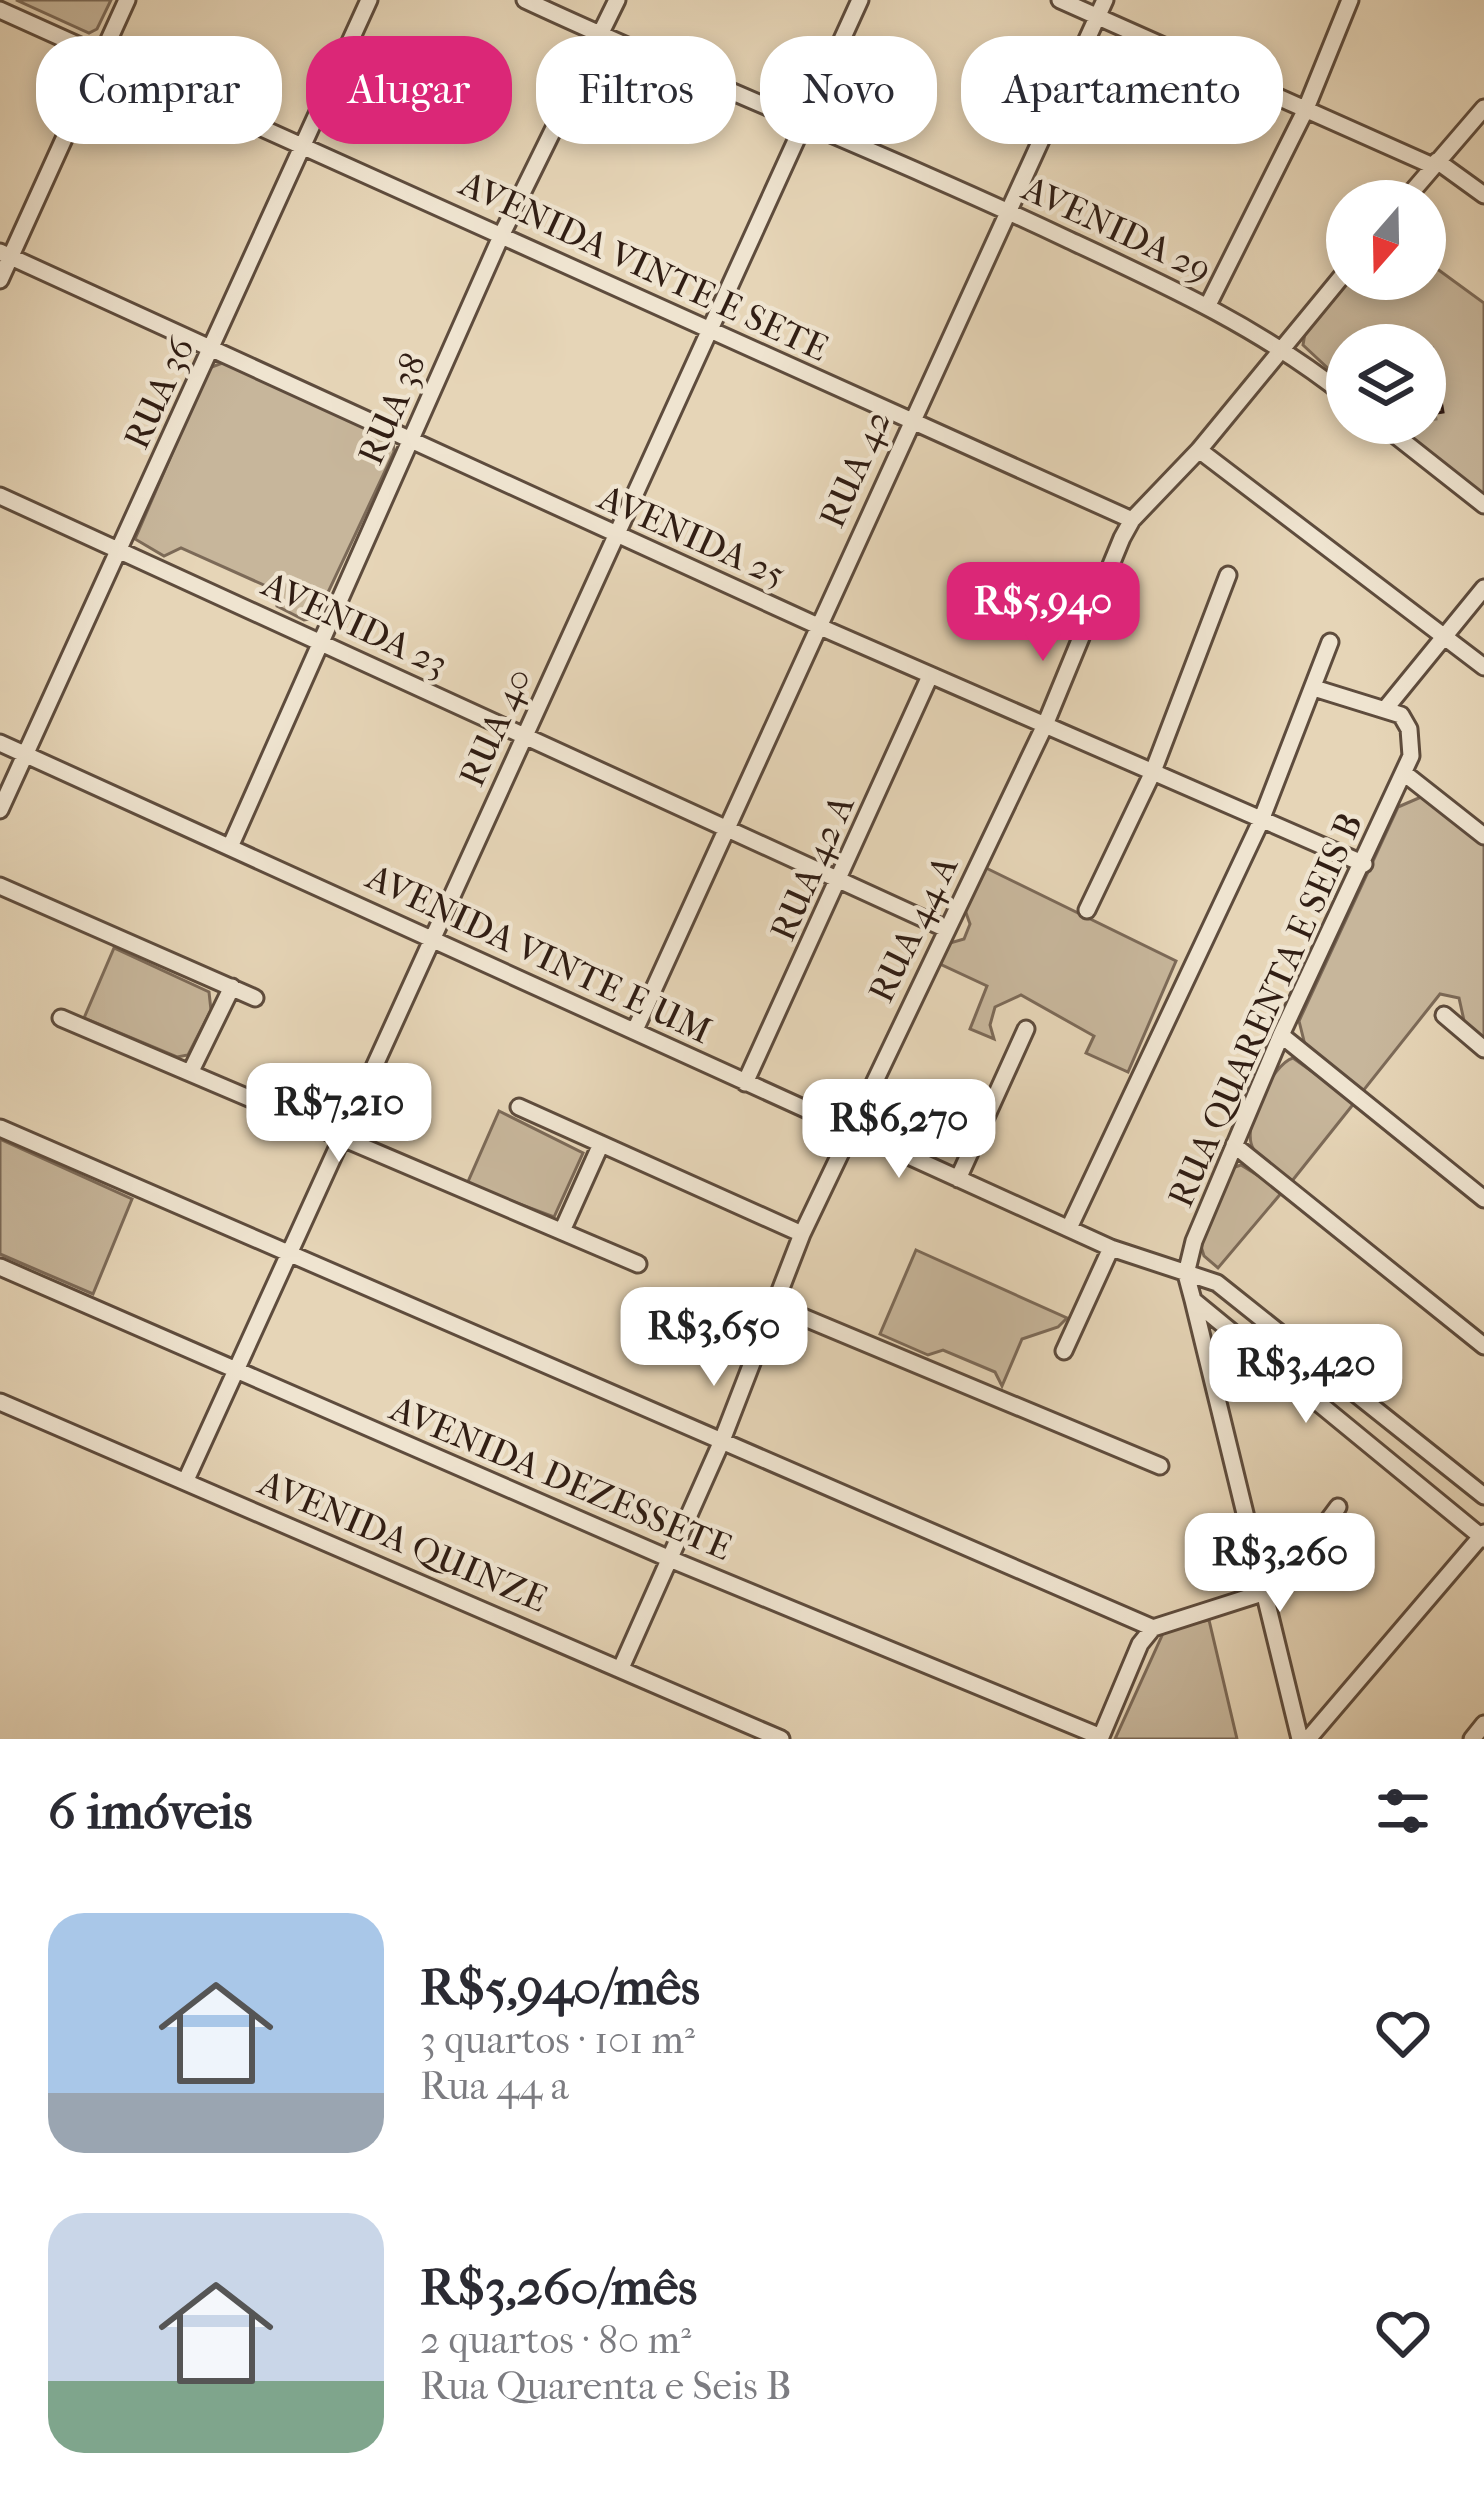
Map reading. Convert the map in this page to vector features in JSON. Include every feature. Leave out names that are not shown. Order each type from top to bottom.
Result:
[{"type":"street","points":[[111,36],[128,0]]},
{"type":"street","name":"RUA 36","points":[[0,810],[369,0]]},
{"type":"street","name":"AVENIDA 29","points":[[525,0],[760,103]]},
{"type":"street","name":"RUA 38","points":[[230,847],[502,234],[617,0]]},
{"type":"street","name":"RUA 40","points":[[844,36],[860,0]]},
{"type":"street","points":[[1060,0],[1435,164],[1484,195]]},
{"type":"street","name":"RUA 42","points":[[635,1030],[1105,0]]},
{"type":"street","points":[[1208,305],[1305,111],[1349,0]]},
{"type":"street","name":"AVENIDA VINTE E SETE","points":[[0,10],[58,36]]},
{"type":"street","points":[[1422,180],[1484,108]]},
{"type":"street","name":"AVENIDA VINTE E SETE","points":[[282,134],[1132,520]]},
{"type":"street","points":[[0,280],[5,255],[59,144]]},
{"type":"street","name":"RUA 40","points":[[186,1480],[796,144]]},
{"type":"street","name":"AVENIDA 29","points":[[856,144],[1208,305],[1284,347],[1326,380]]},
{"type":"street","name":"AVENIDA 25","points":[[5,255],[818,626],[1260,823],[1364,864]]},
{"type":"street","name":"RUA 44 A","points":[[621,1668],[721,1443],[802,1234],[1045,725],[1132,520],[1199,450],[1326,296]]},
{"type":"street","points":[[1407,444],[1484,505]]},
{"type":"street","points":[[1199,450],[1484,667]]},
{"type":"street","name":"AVENIDA 23","points":[[0,496],[946,929]]},
{"type":"street","points":[[1087,910],[1152,774],[1228,575]]},
{"type":"street","points":[[1386,708],[1484,589]]},
{"type":"street","points":[[1069,1228],[1260,823],[1330,642]]},
{"type":"street","name":"RUA 42 A","points":[[745,1083],[930,676]]},
{"type":"street","points":[[1314,688],[1401,715],[1409,729],[1411,756],[1404,773],[1484,836]]},
{"type":"street","name":"AVENIDA VINTE E UM","points":[[0,743],[1111,1248],[1216,1282],[1484,1496]]},
{"type":"street","name":"RUA QUARENTA E SEIS B","points":[[1186,1274],[1281,1034],[1404,773]]},
{"type":"street","points":[[0,886],[255,998]]},
{"type":"street","points":[[190,1073],[232,987]]},
{"type":"street","points":[[1444,1015],[1484,1048]]},
{"type":"street","points":[[62,1018],[638,1264]]},
{"type":"street","points":[[958,1180],[1026,1029]]},
{"type":"street","points":[[1281,1034],[1484,1199]]},
{"type":"street","points":[[520,1108],[802,1234]]},
{"type":"street","points":[[0,1128],[291,1250],[721,1443],[1153,1628]]},
{"type":"street","points":[[562,1232],[602,1144]]},
{"type":"street","points":[[1234,1145],[1484,1346]]},
{"type":"street","points":[[1064,1351],[1111,1248]]},
{"type":"street","name":"AVENIDA DEZESSETE","points":[[0,1267],[670,1558],[1101,1738]]},
{"type":"street","points":[[1186,1274],[1304,1739]]},
{"type":"street","points":[[1193,1300],[1483,1536],[1304,1739]]},
{"type":"street","points":[[774,1305],[1160,1466]]},
{"type":"street","name":"AVENIDA QUINZE","points":[[0,1402],[781,1739]]},
{"type":"street","points":[[0,1416],[28,1414]]},
{"type":"street","points":[[1101,1738],[1140,1644],[1153,1628],[1265,1594],[1290,1579],[1338,1507]]},
{"type":"street","points":[[1472,1739],[1484,1724]]},
{"type":"shaded area","points":[[16,0],[111,0],[97,29],[89,33]]},
{"type":"shaded area","points":[[1446,275],[1484,303],[1484,498],[1418,444],[1446,444],[1446,324],[1326,324],[1326,366],[1303,345],[1305,333],[1332,300],[1446,300]]},
{"type":"shaded area","points":[[225,362],[393,441],[394,452],[316,618],[304,620],[277,606],[275,590],[181,548],[164,556],[135,539],[209,368]]},
{"type":"shaded area","points":[[1421,797],[1484,843],[1484,1041],[1465,1025],[1459,998],[1440,994],[1363,1091],[1305,1045],[1299,1021],[1398,807]]},
{"type":"shaded area","points":[[984,867],[1176,961],[1128,1072],[1086,1053],[1094,1036],[1021,995],[995,1007],[990,1025],[994,1039],[970,1029],[987,986],[940,964],[950,943],[964,939],[970,924],[965,910]]},
{"type":"shaded area","points":[[114,948],[209,992],[211,1010],[188,1055],[177,1057],[84,1018]]},
{"type":"shaded area","points":[[1293,1058],[1355,1102],[1292,1181],[1254,1150],[1251,1128],[1267,1084]]},
{"type":"shaded area","points":[[499,1111],[583,1153],[554,1217],[467,1184]]},
{"type":"shaded area","points":[[0,1139],[132,1199],[93,1294],[0,1254]]},
{"type":"shaded area","points":[[1241,1165],[1283,1191],[1218,1268],[1204,1256],[1200,1243],[1232,1168]]},
{"type":"shaded area","points":[[916,1250],[1067,1318],[1058,1327],[1022,1339],[1002,1386],[995,1372],[943,1350],[928,1355],[880,1334]]},
{"type":"shaded area","points":[[1209,1620],[1237,1739],[1115,1739],[1165,1629]]}]
